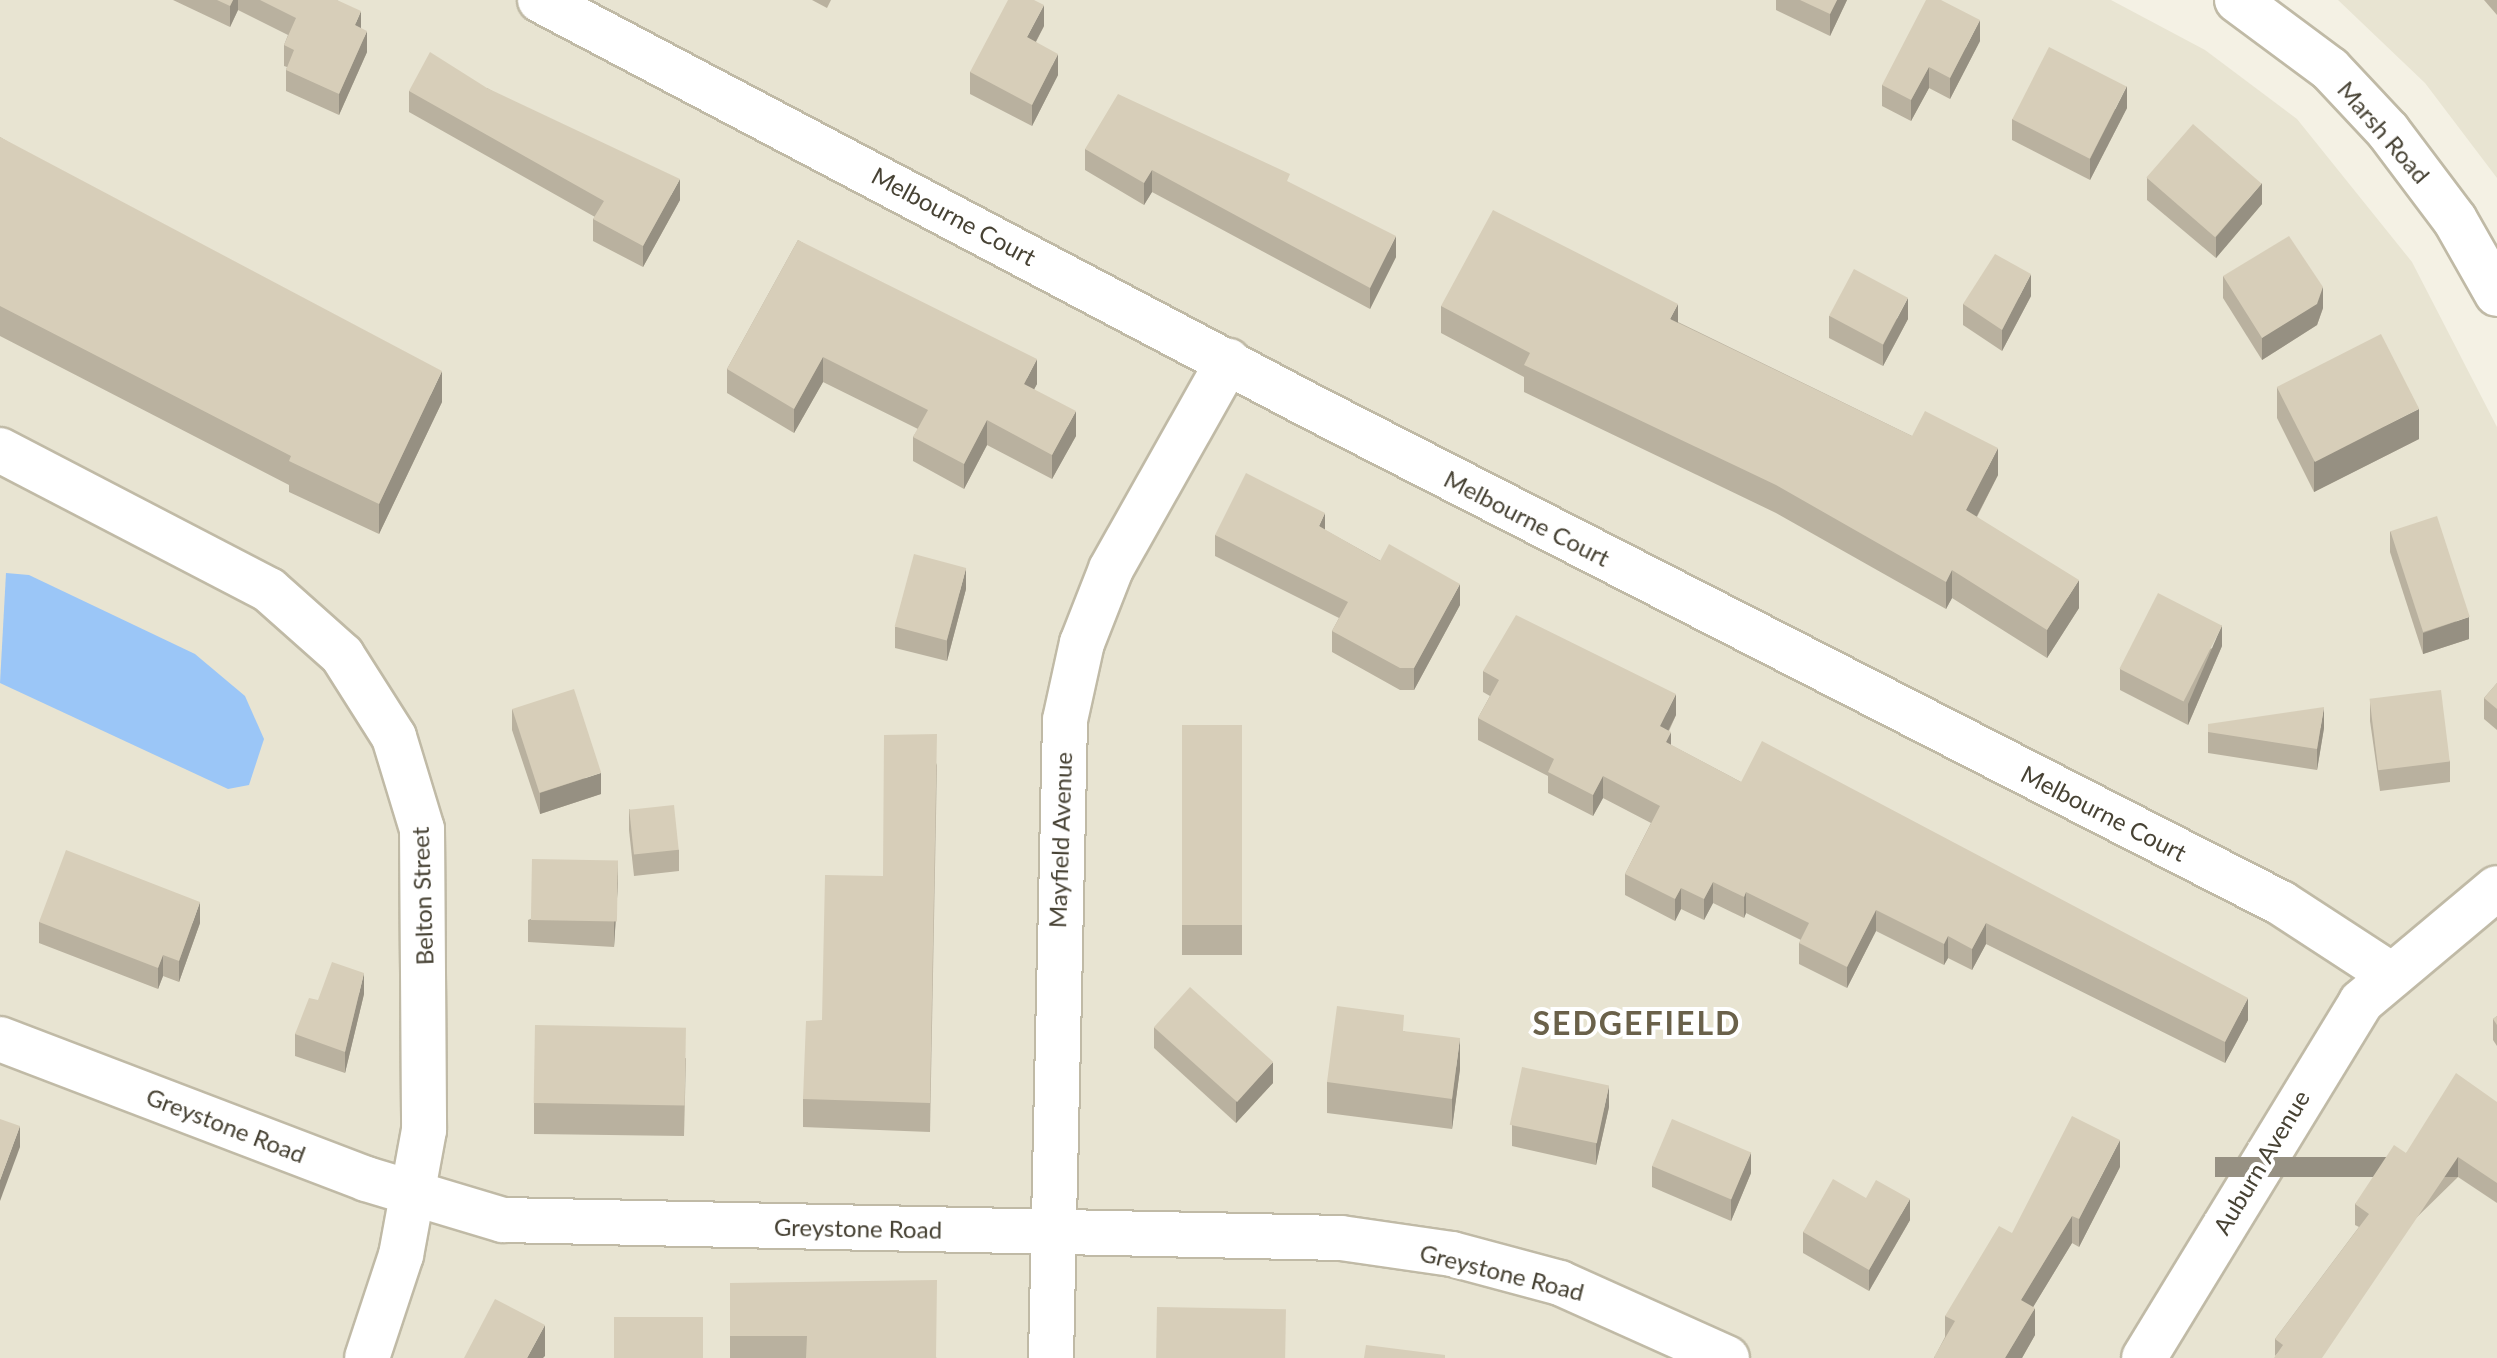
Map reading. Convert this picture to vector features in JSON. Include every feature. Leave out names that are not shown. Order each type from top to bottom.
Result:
[{"type":"street","name":"Melbourne Court","points":[[540,0],[1228,361],[2281,903],[2390,974]]},
{"type":"street","name":"Marsh Road","points":[[2237,0],[2330,69],[2388,131],[2455,220],[2497,294]]},
{"type":"street","name":"Mayfield Avenue","points":[[1051,1358],[1065,720],[1082,643],[1111,569],[1228,361]]},
{"type":"street","name":"Belton Street","points":[[0,450],[269,590],[320,630],[379,707],[422,829],[424,1130],[415,1195],[367,1358]]},
{"type":"street","points":[[2390,974],[2497,888]]},
{"type":"street","name":"Auburn Avenue","points":[[2144,1358],[2339,1030],[2390,974]]},
{"type":"street","name":"Greystone Road","points":[[0,1039],[415,1195],[503,1220],[1341,1238],[1452,1254],[1635,1310],[1727,1358]]},
{"type":"shaded area","points":[[0,0],[2111,0],[2205,50],[2297,119],[2412,262],[2497,427],[2497,1358],[0,1358]]},
{"type":"shaded area","points":[[2338,0],[2497,0],[2497,178],[2425,83]]},
{"type":"water","points":[[6,573],[29,575],[195,654],[245,696],[264,739],[249,785],[228,789],[0,683]]},
{"type":"building","points":[[217,0],[233,0],[230,6]]},
{"type":"building","points":[[260,0],[337,0],[361,11],[355,25],[367,31],[339,94],[286,70],[294,50],[284,45],[296,18]]},
{"type":"building","points":[[1008,0],[1034,0],[1044,5],[1027,37],[1058,54],[1032,105],[970,72]]},
{"type":"building","points":[[1800,0],[1837,0],[1830,14]]},
{"type":"building","points":[[1926,0],[1941,0],[1980,20],[1950,78],[1929,67],[1911,100],[1882,85]]},
{"type":"building","points":[[2049,47],[2127,86],[2090,159],[2012,119]]},
{"type":"building","points":[[430,52],[487,88],[680,179],[643,246],[593,219],[604,201],[409,91]]},
{"type":"building","points":[[1118,94],[1290,174],[1287,181],[1396,236],[1370,288],[1152,170],[1144,183],[1085,149]]},
{"type":"building","points":[[2193,124],[2262,184],[2215,237],[2146,178]]},
{"type":"building","points":[[0,137],[442,371],[379,504],[289,461],[291,456],[0,306]]},
{"type":"building","points":[[1493,210],[1678,304],[1670,319],[1912,436],[1925,411],[1998,448],[1966,510],[2079,580],[2047,630],[1952,570],[1946,582],[1776,485],[1524,365],[1530,353],[1441,306]]},
{"type":"building","points":[[2289,236],[2323,287],[2317,304],[2262,338],[2223,276]]},
{"type":"building","points":[[798,240],[1037,359],[1024,384],[1076,411],[1052,455],[987,420],[964,464],[913,437],[928,410],[823,357],[794,409],[727,369]]},
{"type":"building","points":[[1995,254],[2031,274],[2002,330],[1963,304]]},
{"type":"building","points":[[1854,269],[1908,298],[1883,344],[1829,316]]},
{"type":"building","points":[[2381,334],[2419,409],[2315,462],[2277,387]]},
{"type":"building","points":[[1246,473],[1325,513],[1319,526],[1380,561],[1389,544],[1460,584],[1414,668],[1400,668],[1332,631],[1348,602],[1215,535]]},
{"type":"building","points":[[2437,516],[2470,617],[2423,632],[2390,531]]},
{"type":"building","points":[[914,554],[966,568],[947,640],[895,626]]},
{"type":"building","points":[[2158,593],[2222,626],[2184,701],[2119,669]]},
{"type":"building","points":[[1516,615],[1676,694],[1660,726],[1671,732],[1666,742],[1741,782],[1762,741],[2248,998],[2225,1042],[1986,923],[1972,949],[1948,936],[1944,944],[1876,910],[1847,967],[1799,943],[1809,923],[1746,892],[1744,897],[1713,882],[1704,899],[1681,888],[1675,899],[1625,874],[1660,806],[1603,776],[1593,795],[1548,772],[1554,759],[1478,718],[1499,680],[1483,671]]},
{"type":"building","points":[[2497,683],[2497,709],[2484,698]]},
{"type":"building","points":[[574,689],[601,773],[539,793],[512,709]]},
{"type":"building","points":[[2441,690],[2450,761],[2378,770],[2370,699]]},
{"type":"building","points":[[2324,707],[2317,749],[2208,732],[2208,724]]},
{"type":"building","points":[[1182,725],[1242,725],[1242,925],[1182,925]]},
{"type":"building","points":[[937,734],[930,1103],[803,1099],[806,1021],[822,1020],[825,875],[883,876],[884,735]]},
{"type":"building","points":[[674,805],[679,850],[634,854],[629,810]]},
{"type":"building","points":[[66,850],[200,902],[179,961],[163,955],[158,968],[39,922]]},
{"type":"building","points":[[532,859],[618,861],[617,921],[531,920]]},
{"type":"building","points":[[332,962],[364,973],[345,1052],[295,1034],[309,998],[318,1000]]},
{"type":"building","points":[[1190,987],[1273,1062],[1237,1102],[1154,1027]]},
{"type":"building","points":[[1337,1006],[1404,1015],[1403,1031],[1460,1038],[1452,1099],[1327,1082]]},
{"type":"building","points":[[535,1025],[686,1028],[685,1106],[534,1103]]},
{"type":"building","points":[[1522,1067],[1609,1086],[1597,1143],[1510,1125]]},
{"type":"building","points":[[2456,1073],[2497,1102],[2497,1183],[2458,1157],[2322,1358],[2274,1358],[2283,1345],[2275,1339],[2369,1214],[2355,1204],[2394,1145],[2406,1153]]},
{"type":"building","points":[[2072,1116],[2120,1140],[2079,1219],[2072,1216],[2021,1300],[2035,1308],[2005,1358],[1935,1358],[1955,1321],[1945,1316],[1999,1226],[2012,1233]]},
{"type":"building","points":[[0,1119],[20,1126],[0,1180]]},
{"type":"building","points":[[1672,1119],[1751,1153],[1731,1200],[1652,1166]]},
{"type":"building","points":[[1833,1179],[1866,1198],[1876,1180],[1910,1199],[1869,1270],[1803,1232]]},
{"type":"building","points":[[937,1280],[936,1358],[806,1358],[807,1336],[730,1336],[730,1283]]},
{"type":"building","points":[[495,1299],[545,1325],[527,1358],[464,1358]]},
{"type":"building","points":[[1157,1307],[1286,1309],[1285,1358],[1156,1358]]},
{"type":"building","points":[[614,1317],[703,1317],[703,1358],[614,1358]]},
{"type":"building","points":[[1366,1345],[1445,1355],[1445,1358],[1364,1358]]},
{"type":"district","name":"SEDGEFIELD","points":[[1637,1023]]}]
